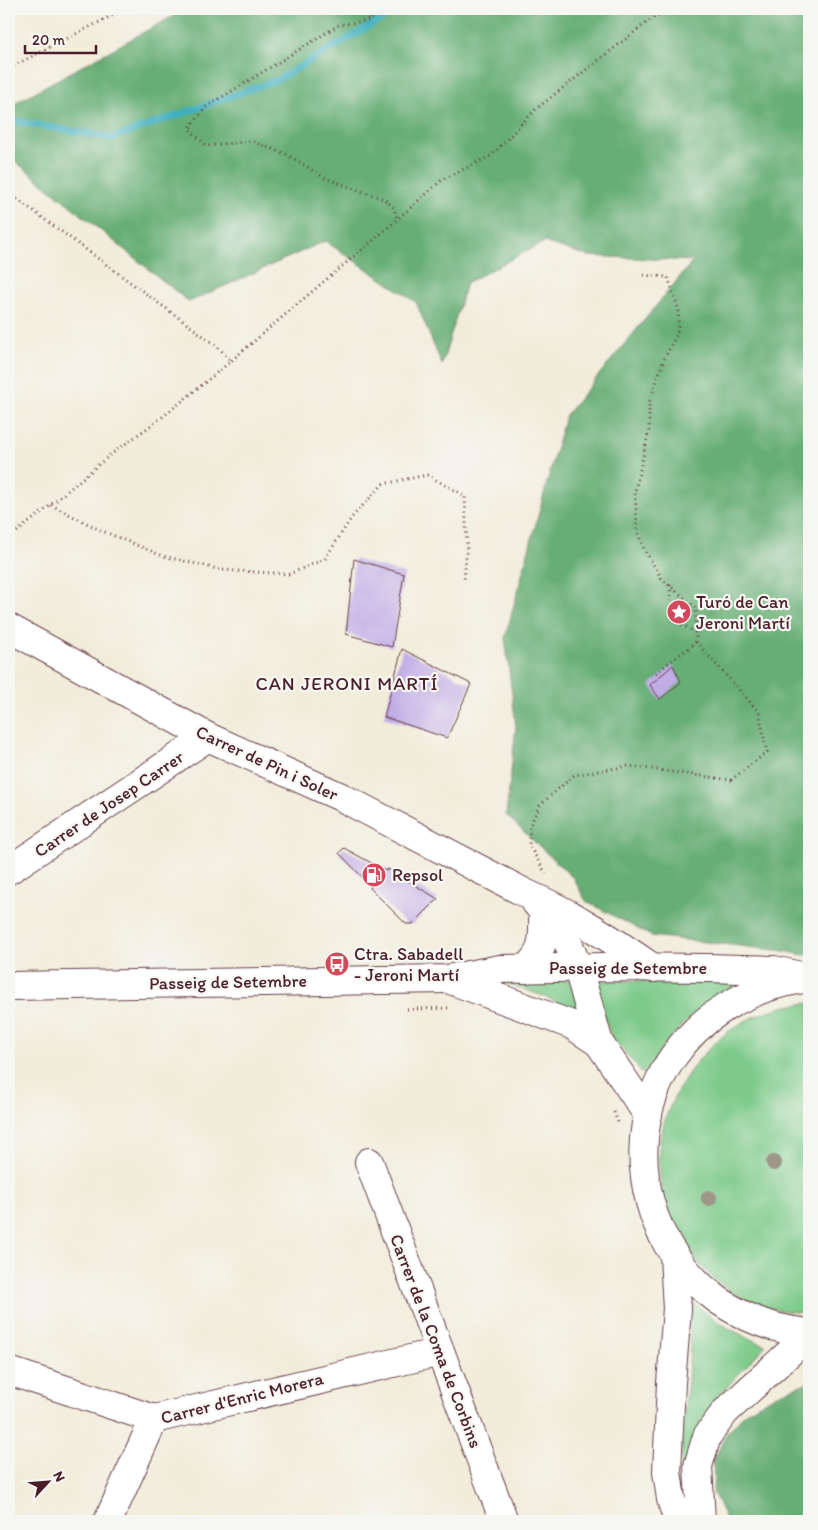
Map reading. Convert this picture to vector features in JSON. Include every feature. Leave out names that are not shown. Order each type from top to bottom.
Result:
[{"type":"street","name":"Carrer de Pin i Soler","points":[[9,628],[208,738],[341,797],[536,902],[567,940],[578,968],[599,1043]]},
{"type":"street","name":"Carrer de Josep Carrer","points":[[9,870],[208,738]]},
{"type":"street","name":"Carrer de Pin i Soler","points":[[536,902],[548,903],[612,939],[653,968]]},
{"type":"street","points":[[525,969],[535,960],[543,941],[536,902]]},
{"type":"street","name":"Passeig de Setembre","points":[[9,986],[447,979],[500,969],[578,968],[774,970],[809,978]]},
{"type":"street","points":[[808,1333],[786,1330],[765,1324],[727,1306],[702,1287],[680,1264],[658,1227],[652,1212],[645,1180],[644,1147],[648,1115],[656,1089],[668,1065],[683,1043],[702,1024],[746,994],[778,984],[809,978]]},
{"type":"street","name":"Passeig de Setembre","points":[[447,979],[572,1025],[599,1043],[648,1115]]},
{"type":"street","name":"Carrer de la Coma de Corbins","points":[[368,1162],[504,1521]]},
{"type":"street","points":[[674,1255],[677,1308],[667,1472],[671,1499],[678,1521]]},
{"type":"street","points":[[701,1521],[698,1466],[707,1436],[726,1412],[798,1345],[808,1333]]},
{"type":"street","name":"Carrer d'Enric Morera","points":[[108,1521],[154,1419],[440,1352]]},
{"type":"street","points":[[9,1371],[154,1419]]},
{"type":"path","points":[[9,68],[125,9]]},
{"type":"path","points":[[376,9],[371,20],[339,25],[206,107],[189,129],[207,146],[251,141],[286,154],[328,178],[384,199],[394,208],[397,220]]},
{"type":"path","points":[[9,538],[110,455],[165,415],[231,361],[442,180],[492,155],[536,109],[650,20],[671,9]]},
{"type":"path","points":[[9,193],[216,346],[231,361]]},
{"type":"path","points":[[551,878],[544,871],[529,845],[530,825],[540,805],[574,775],[628,766],[731,780],[767,752],[760,712],[696,642],[696,608],[662,579],[644,549],[638,530],[634,490],[649,431],[649,403],[664,359],[676,334],[679,311],[668,276],[641,275]]},
{"type":"path","points":[[51,505],[100,530],[164,556],[222,570],[289,574],[325,559],[352,517],[383,484],[427,475],[465,496],[467,547],[464,580]]},
{"type":"path","points":[[670,585],[672,619],[696,634]]},
{"type":"path","points":[[656,673],[696,642]]},
{"type":"path","points":[[407,1009],[455,1008]]},
{"type":"path","points":[[612,1108],[621,1132]]},
{"type":"path","points":[[798,1521],[809,1515]]},
{"type":"green space","points":[[186,9],[809,9],[809,956],[783,951],[651,936],[586,901],[573,878],[506,815],[516,727],[505,638],[565,416],[693,261],[588,256],[544,242],[466,283],[442,365],[416,302],[325,241],[189,302],[9,156],[9,106]]},
{"type":"green space","points":[[570,980],[578,1005],[575,1009],[568,1008],[543,996],[499,982]]},
{"type":"green space","points":[[747,980],[707,1005],[685,1022],[668,1041],[644,1075],[612,1039],[593,981]]},
{"type":"green space","points":[[809,1003],[809,1313],[761,1306],[740,1297],[704,1269],[689,1251],[677,1231],[668,1210],[662,1188],[659,1147],[663,1128],[677,1092],[700,1058],[714,1044],[737,1026],[756,1016],[788,1006]]},
{"type":"green space","points":[[694,1304],[737,1333],[766,1345],[723,1392],[701,1423],[692,1445],[684,1483],[681,1457],[688,1383],[690,1347],[689,1306]]},
{"type":"green space","points":[[809,1382],[809,1521],[727,1521],[713,1492],[714,1461],[725,1435],[746,1412],[775,1395]]},
{"type":"building","points":[[354,559],[404,574],[392,647],[346,634]]},
{"type":"building","points":[[402,649],[471,684],[447,738],[384,717]]},
{"type":"building","points":[[673,665],[681,682],[660,699],[650,685]]},
{"type":"building","points":[[344,848],[386,871],[388,869],[438,899],[413,924],[406,924],[339,853]]},
{"type":"waterway","points":[[9,120],[113,138],[279,79],[398,9]]},
{"type":"place","name":"Turó de Can Jeroni Martí","points":[[679,612]]},
{"type":"place","name":"Repsol","points":[[374,875]]},
{"type":"place","name":"Ctra. Sabadell - Jeroni Martí","points":[[337,964]]},
{"type":"district","name":"CAN JERONI MARTÍ","points":[[347,683]]}]
